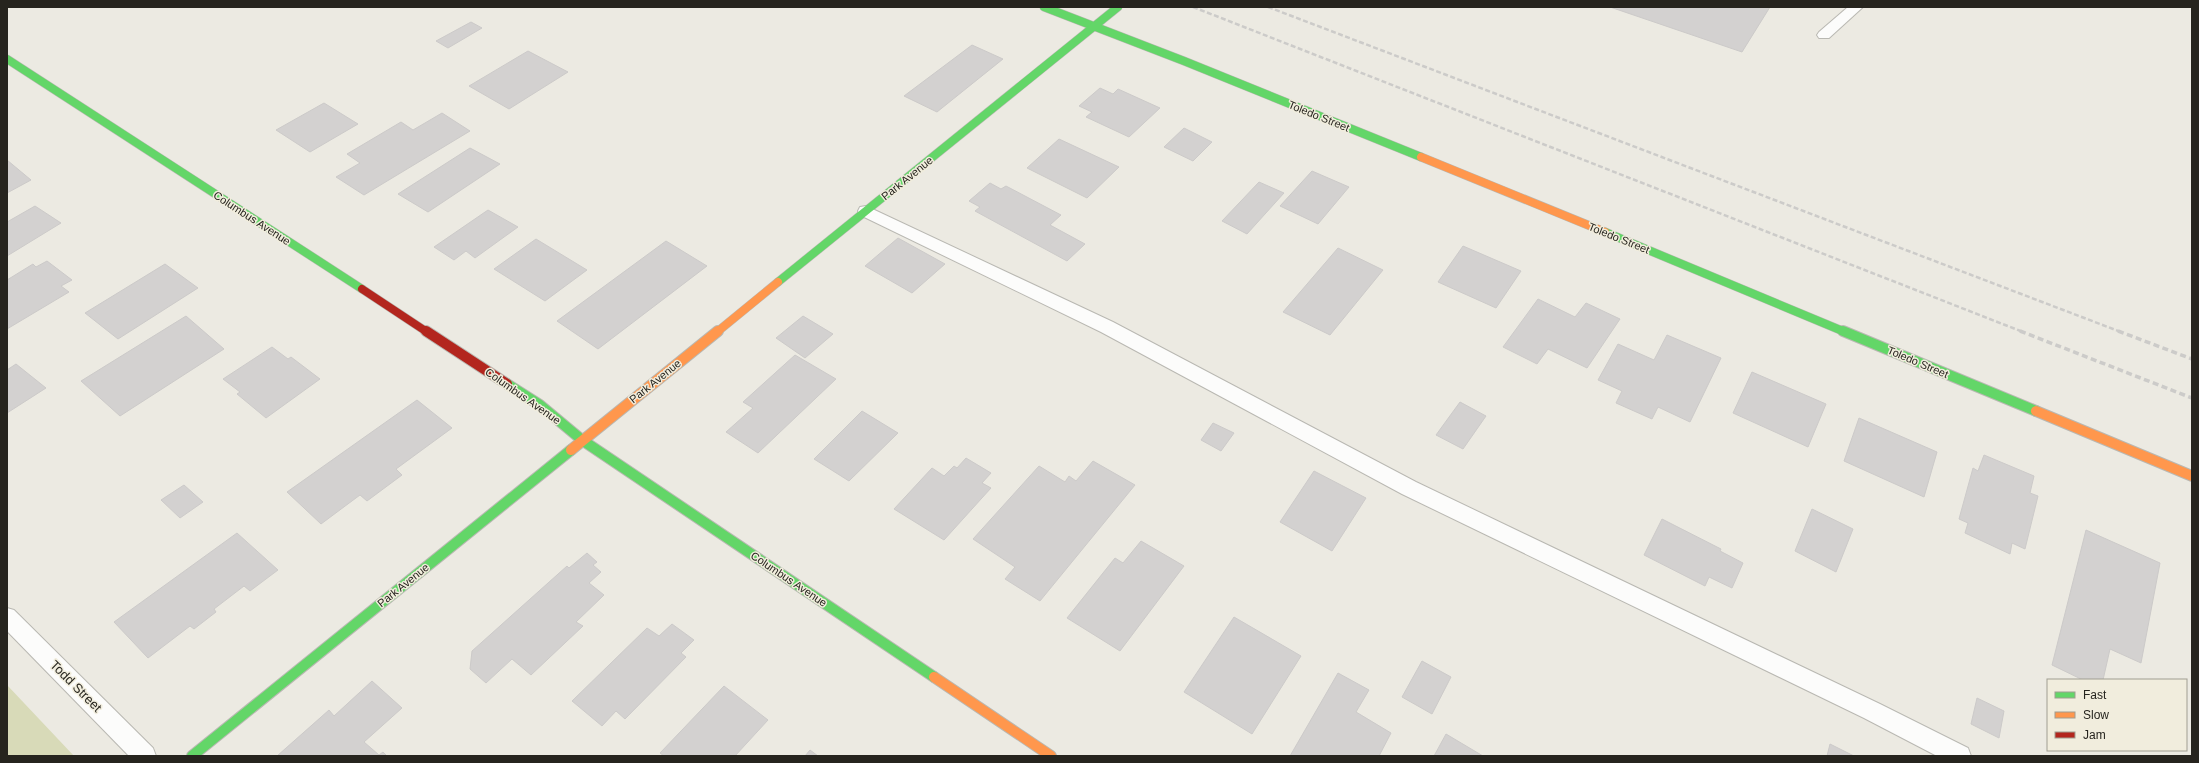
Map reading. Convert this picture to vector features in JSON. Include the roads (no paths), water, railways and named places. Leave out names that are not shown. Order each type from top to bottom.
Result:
[{"type":"street","name":"Toledo Street","points":[[1044,7],[1184,61],[1626,240],[2192,476]]},
{"type":"street","name":"Park Avenue","points":[[192,756],[1118,7]]},
{"type":"street","name":"Columbus Avenue","points":[[7,59],[540,405],[582,440],[1051,756]]},
{"type":"lane","points":[[1824,35],[1856,7]]},
{"type":"lane","points":[[866,211],[1107,327],[1409,488],[1872,711],[1960,756]]},
{"type":"lane","name":"Todd Street","points":[[7,617],[145,756]]},
{"type":"railway","points":[[1193,7],[2023,332]]},
{"type":"railway","points":[[1268,7],[2121,332]]},
{"type":"railway","points":[[2020,331],[2192,398]]},
{"type":"railway","points":[[2118,331],[2192,359]]}]
